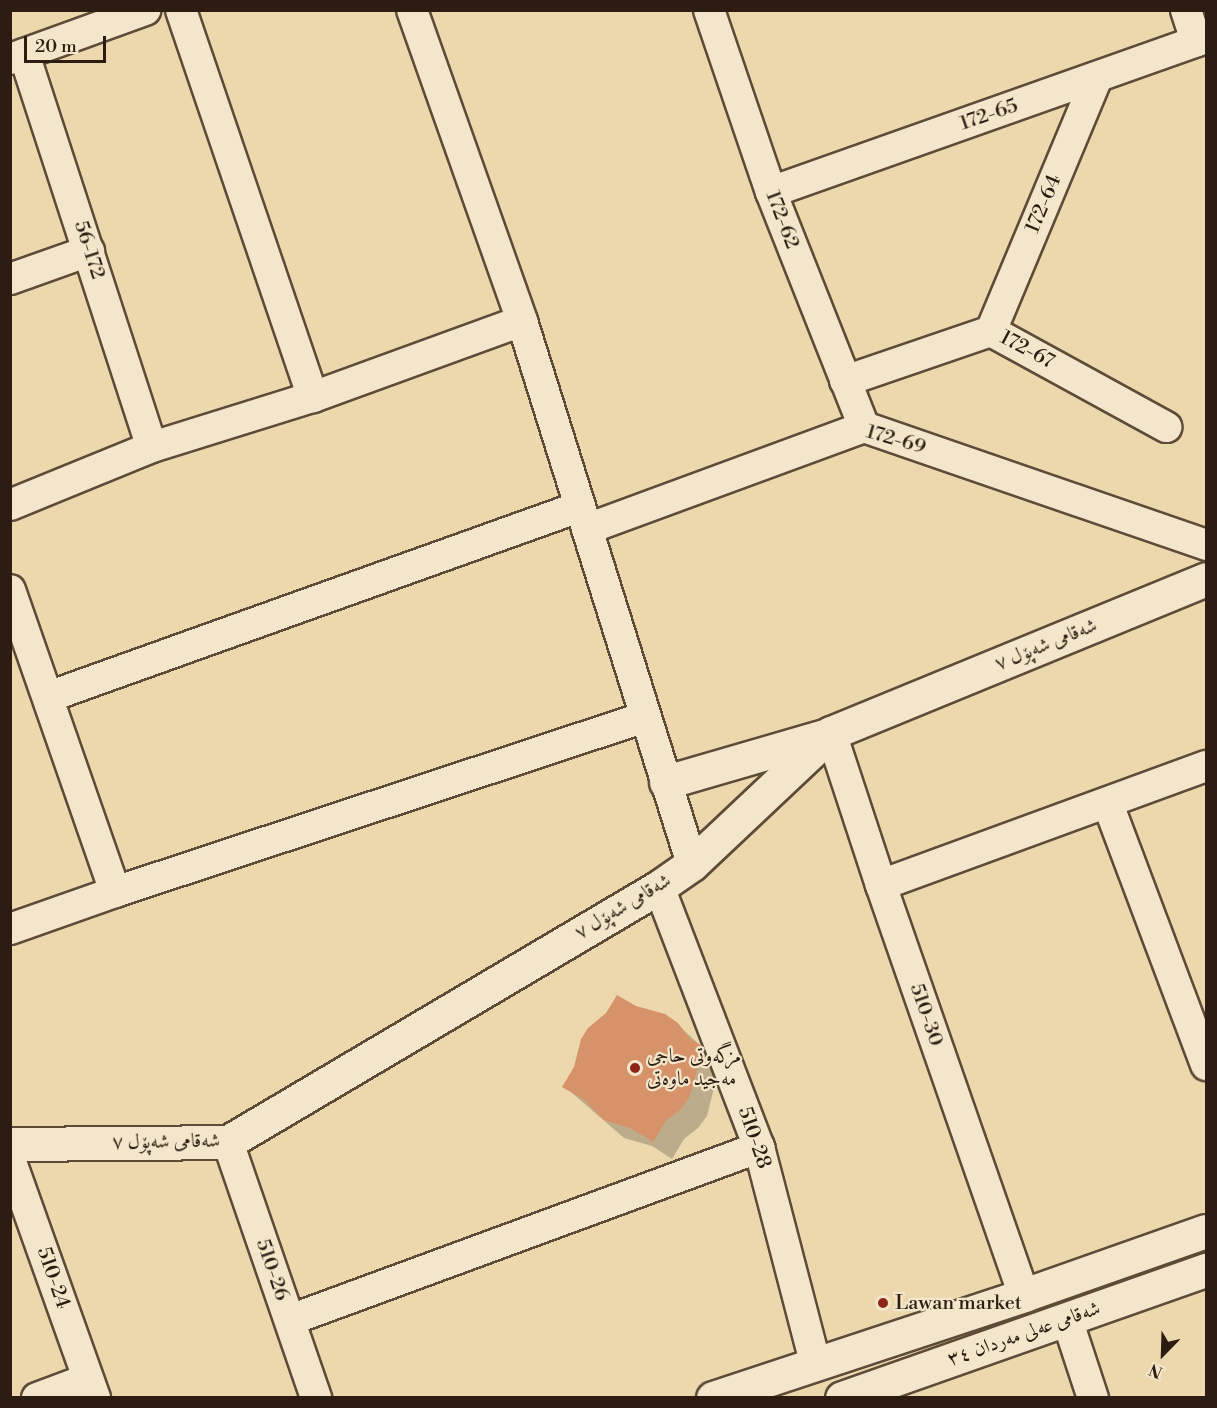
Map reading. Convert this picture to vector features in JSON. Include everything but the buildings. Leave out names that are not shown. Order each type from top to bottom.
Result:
[{"type":"street","points":[[17,57],[145,10]]},
{"type":"street","points":[[181,10],[313,397]]},
{"type":"street","points":[[412,10],[522,321],[692,864]]},
{"type":"street","name":"172-62","points":[[709,10],[771,192],[864,427]]},
{"type":"street","points":[[1186,10],[1201,40]]},
{"type":"street","name":"172-65","points":[[771,192],[1201,40]]},
{"type":"street","name":"56-172","points":[[17,57],[89,251],[152,447]]},
{"type":"street","name":"172-64","points":[[991,331],[1096,77]]},
{"type":"street","points":[[10,279],[89,251]]},
{"type":"street","points":[[10,505],[152,447],[313,397],[522,321]]},
{"type":"street","name":"172-67","points":[[845,381],[991,331],[1166,427]]},
{"type":"street","name":"172-69","points":[[48,697],[583,518],[864,427],[1206,545]]},
{"type":"street","name":"شەقامی شەپۆل ٧","points":[[11,1159],[228,1142],[659,887],[692,864],[831,733],[1206,579]]},
{"type":"street","points":[[10,590],[115,891]]},
{"type":"street","points":[[10,929],[115,891],[645,717]]},
{"type":"street","points":[[666,782],[831,733]]},
{"type":"street","name":"510-30","points":[[831,733],[881,885],[1024,1295]]},
{"type":"street","points":[[881,885],[1108,804],[1206,766]]},
{"type":"street","points":[[1108,804],[1206,1065]]},
{"type":"street","name":"510-28","points":[[659,887],[759,1147],[815,1362]]},
{"type":"street","name":"510-26","points":[[228,1142],[315,1398]]},
{"type":"street","points":[[290,1320],[759,1147]]},
{"type":"street","name":"510-24","points":[[11,1159],[92,1388]]},
{"type":"street","name":"شەقامی عەلی مەردان ٣٤","points":[[713,1398],[815,1362],[1024,1295],[1206,1231]]},
{"type":"street","name":"شەقامی عەلی مەردان ٣٤","points":[[862,1394],[1206,1270]]},
{"type":"street","points":[[1067,1319],[1093,1398]]},
{"type":"street","points":[[37,1398],[92,1388]]},
{"type":"place","name":"مزگەوتی حاجی مەجید ماوەتی","points":[[635,1068]]},
{"type":"place","name":"Lawan market","points":[[883,1303]]}]
